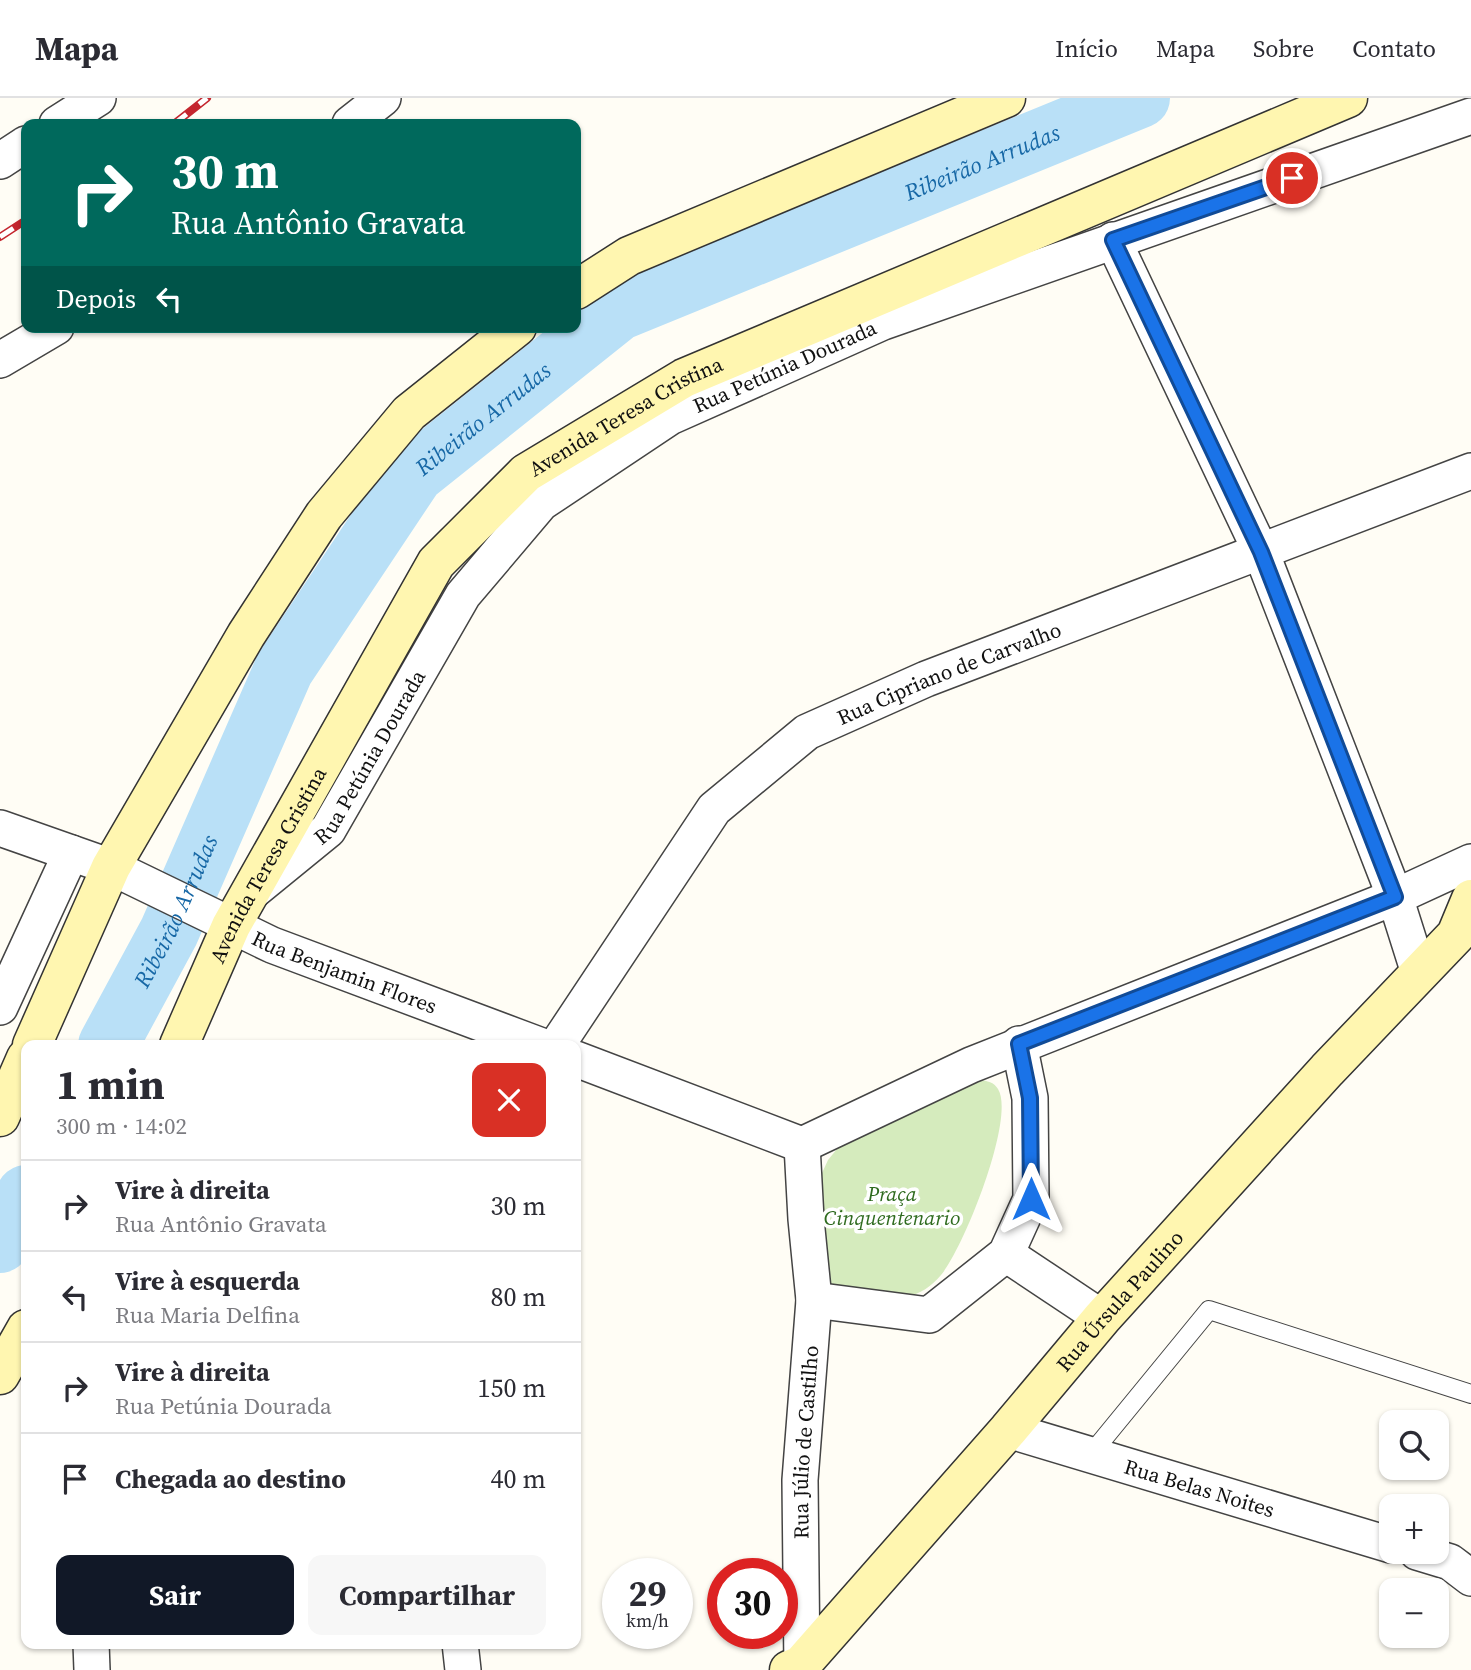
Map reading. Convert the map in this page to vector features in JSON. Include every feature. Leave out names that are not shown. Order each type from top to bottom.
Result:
[{"type":"main road","points":[[581,287],[629,256],[1006,98]]},
{"type":"main road","name":"Avenida Teresa Cristina","points":[[181,1040],[231,913],[436,563],[526,473],[684,378],[1348,98]]},
{"type":"main road","points":[[34,1040],[64,972],[121,873],[246,635],[324,515],[409,413],[509,333]]},
{"type":"main road","name":"Rua Úrsula Paulino","points":[[798,1668],[1008,1430],[1101,1318],[1419,973],[1463,931],[1471,899]]},
{"type":"main road","points":[[3,1104],[21,1068]]},
{"type":"main road","points":[[0,1375],[21,1338]]},
{"type":"street","points":[[65,119],[98,98]]},
{"type":"street","points":[[356,119],[383,98]]},
{"type":"street","name":"Rua Petúnia Dourada","points":[[231,913],[328,830],[463,595],[541,503],[670,416],[883,322],[1471,116]]},
{"type":"street","points":[[0,161],[21,147]]},
{"type":"street","points":[[1113,240],[1261,552],[1395,897],[1419,973]]},
{"type":"street","points":[[0,359],[46,333]]},
{"type":"street","name":"Rua Cipriano de Carvalho","points":[[560,1040],[714,809],[807,732],[926,679],[1471,471]]},
{"type":"street","name":"Rua Benjamin Flores","points":[[0,828],[231,913],[272,945],[526,1040]]},
{"type":"street","points":[[0,1007],[71,853]]},
{"type":"street","points":[[581,1061],[802,1144],[1019,1044],[1395,897],[1471,862]]},
{"type":"street","points":[[20,964],[64,972]]},
{"type":"street","points":[[814,1300],[929,1315],[1006,1254],[1031,1199],[1030,1098],[1019,1044]]},
{"type":"street","name":"Rua Júlio de Castilho","points":[[798,1668],[800,1480],[814,1300],[802,1144]]},
{"type":"street","points":[[1006,1254],[1101,1318]]},
{"type":"street","name":"Rua Belas Noites","points":[[1008,1430],[1379,1541]]},
{"type":"street","points":[[1449,1562],[1471,1578]]},
{"type":"street","points":[[91,1649],[92,1670]]},
{"type":"street","points":[[461,1649],[463,1670]]},
{"type":"lane","points":[[1091,1454],[1209,1310],[1471,1394]]},
{"type":"green space","name":"Praça Cinquentenario","points":[[980,1080],[992,1083],[998,1089],[1002,1104],[1000,1127],[994,1154],[973,1213],[951,1261],[941,1275],[925,1289],[899,1298],[830,1287],[813,1207],[817,1184],[828,1160],[846,1138]]},
{"type":"waterway","name":"Ribeirão Arrudas","points":[[111,1040],[169,932],[284,669],[414,474],[618,311],[1140,98]]},
{"type":"waterway","name":"Ribeirão Arrudas","points":[[0,1243],[21,1204]]},
{"type":"railway","points":[[180,119],[207,98]]},
{"type":"railway","points":[[0,237],[21,223]]},
{"type":"route","points":[[1031,1199],[1030,1098],[1019,1044],[1395,897],[1261,552],[1113,240],[1292,178]]}]
